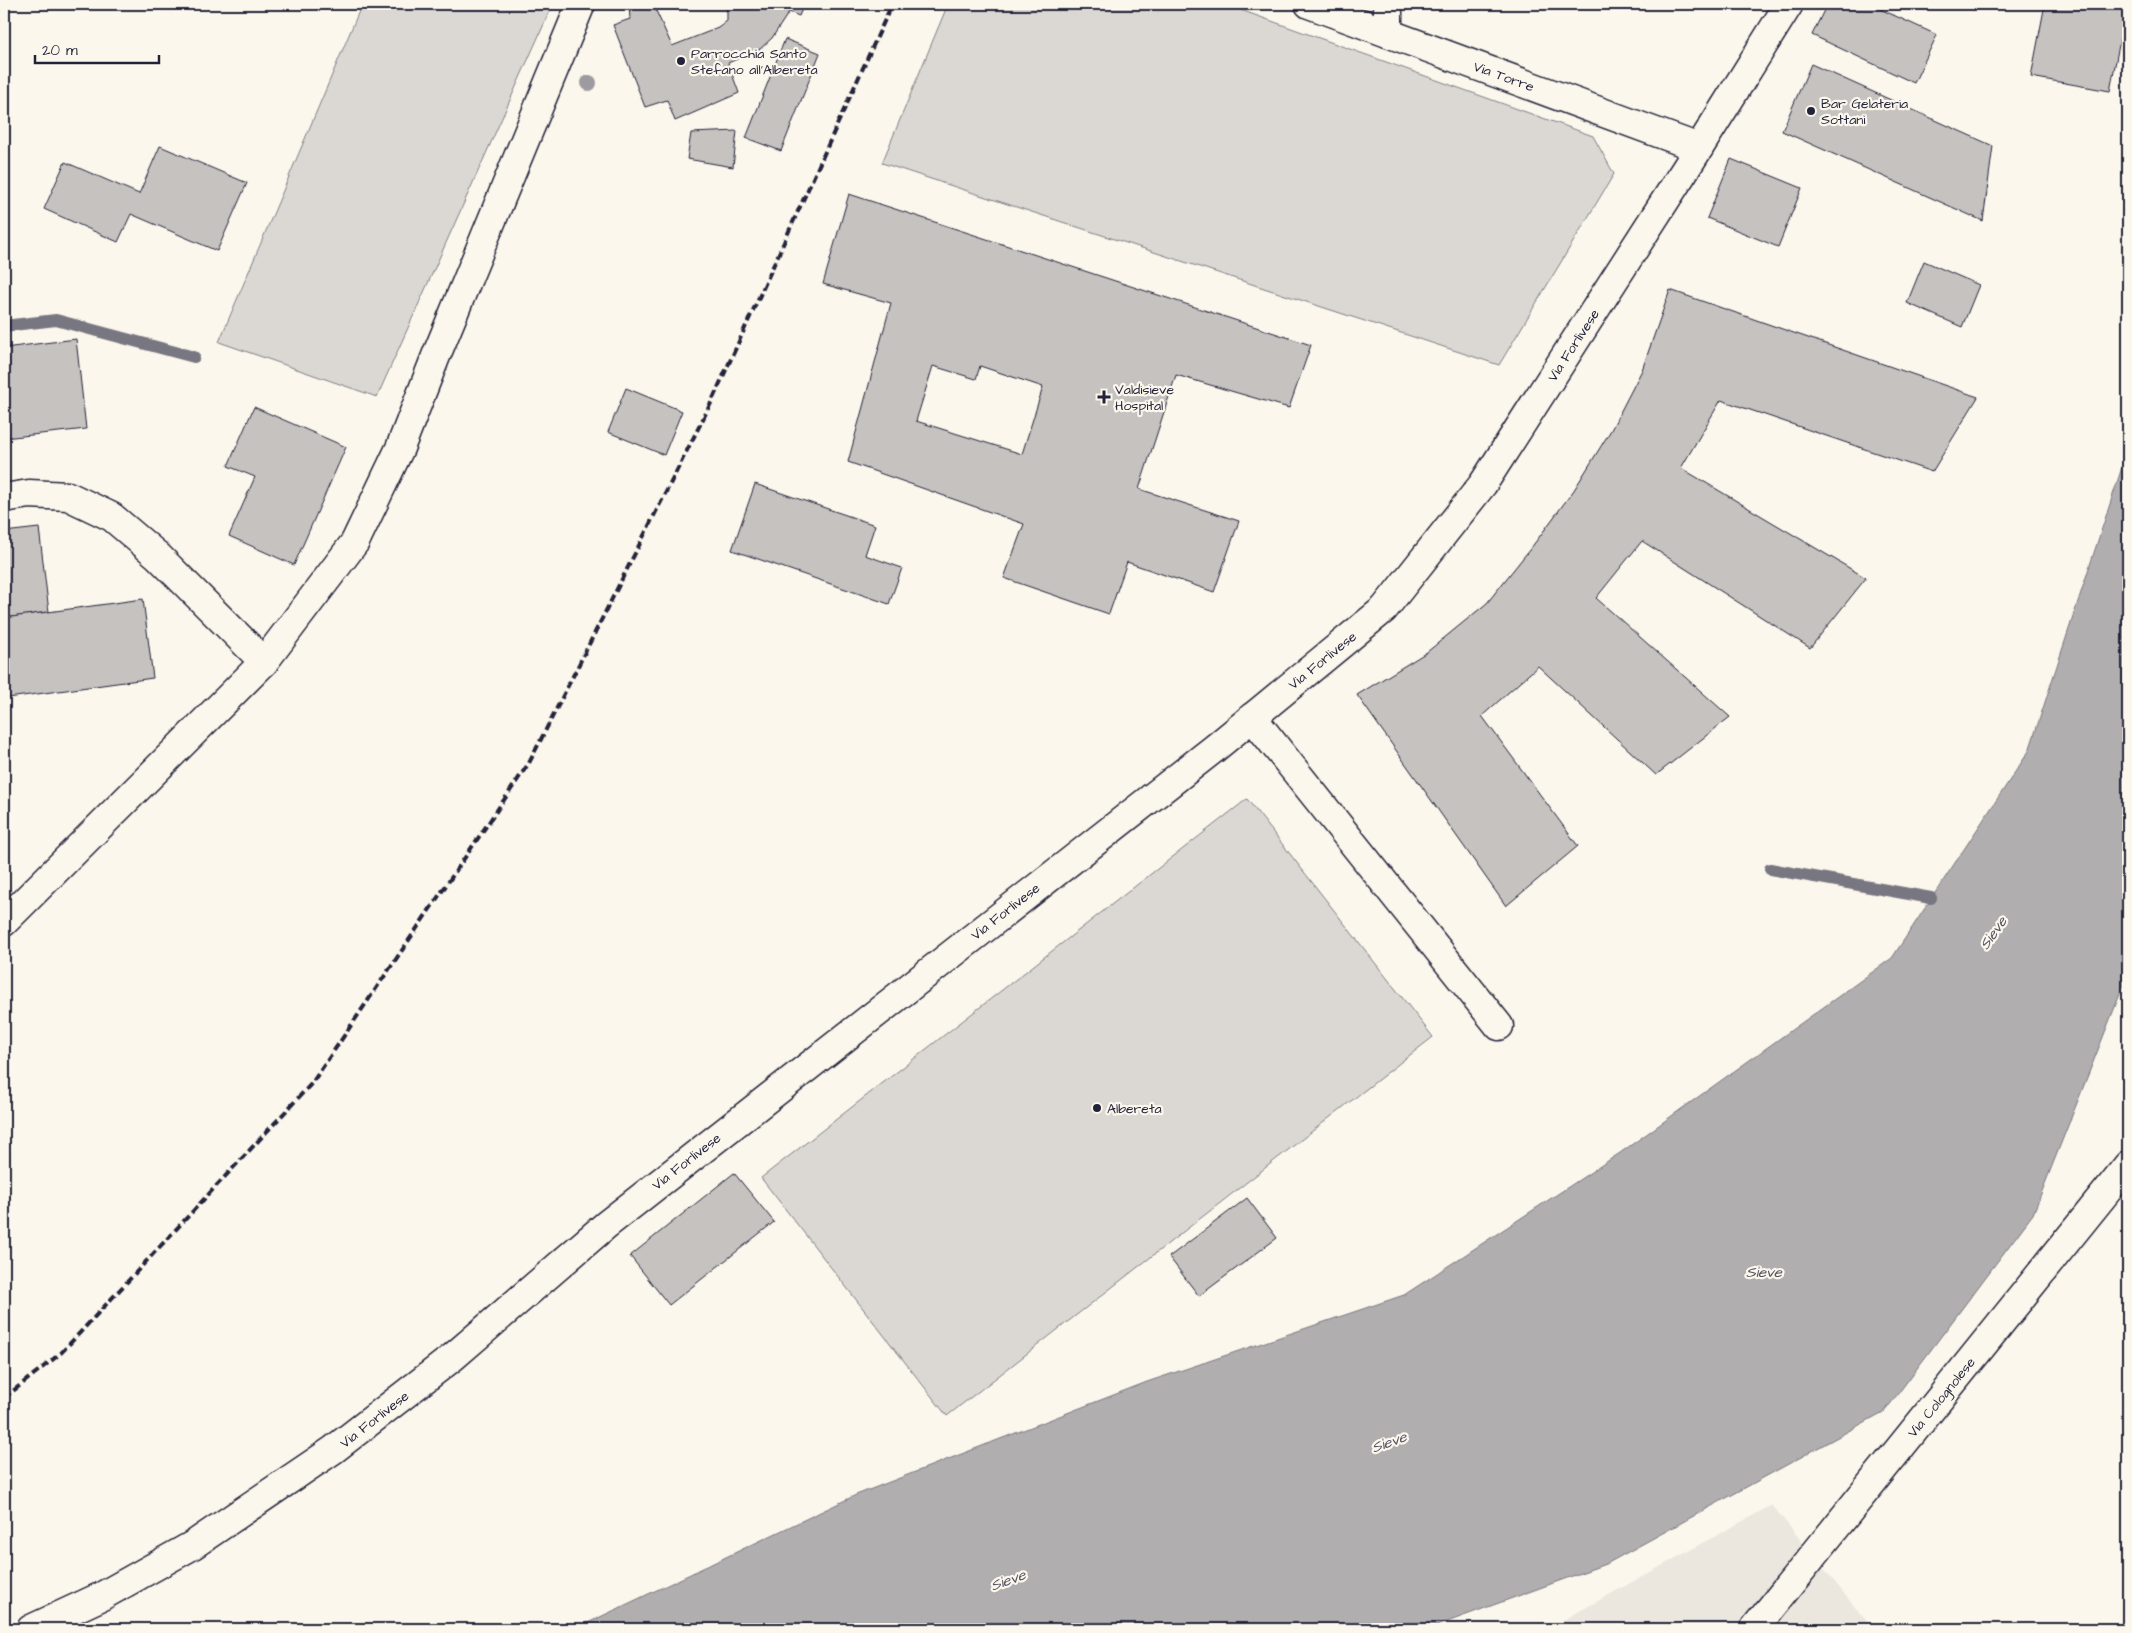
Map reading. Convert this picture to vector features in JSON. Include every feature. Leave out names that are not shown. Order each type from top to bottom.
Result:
[{"type":"street","points":[[4,922],[264,662],[355,542],[392,465],[581,4]]},
{"type":"street","name":"Via Torre","points":[[1309,4],[1699,148]]},
{"type":"street","points":[[1388,4],[1388,33]]},
{"type":"street","name":"Via Forlivese","points":[[31,1629],[102,1596],[193,1545],[333,1450],[453,1357],[606,1224],[1252,717],[1384,609],[1483,484],[1699,148],[1789,4]]},
{"type":"street","points":[[4,498],[29,494],[68,496],[112,517],[158,556],[264,662]]},
{"type":"street","points":[[1252,717],[1499,1026]]},
{"type":"street","name":"Via Colognolese","points":[[1754,1629],[2128,1165]]},
{"type":"shaded area","points":[[362,4],[553,4],[377,397],[219,342]]},
{"type":"shaded area","points":[[948,4],[1224,4],[1593,136],[1614,174],[1499,365],[882,163]]},
{"type":"shaded area","name":"Albereta","points":[[1247,799],[1433,1037],[947,1416],[761,1178]]},
{"type":"shaded area","points":[[1772,1505],[1873,1629],[1547,1629]]},
{"type":"water","name":"Sieve","points":[[2128,449],[2128,974],[2033,1214],[1885,1411],[1608,1563],[1428,1629],[575,1629],[856,1495],[1147,1382],[1404,1295],[1620,1153],[1892,958],[2029,751]]},
{"type":"building","name":"Parrocchia Santo Stefano all'Albereta","points":[[631,4],[653,4],[672,46],[718,28],[727,21],[727,12],[724,4],[804,4],[799,16],[789,12],[772,38],[760,49],[728,63],[739,93],[675,121],[667,100],[645,107],[613,25],[630,19],[629,6]]},
{"type":"building","points":[[1827,4],[1869,4],[1937,35],[1914,83],[1812,35]]},
{"type":"building","points":[[2045,4],[2127,4],[2110,91],[2031,77]]},
{"type":"building","points":[[785,39],[820,53],[781,151],[746,138]]},
{"type":"building","points":[[1811,64],[1993,146],[1983,221],[1782,131]]},
{"type":"building","points":[[737,131],[733,167],[687,159],[691,133]]},
{"type":"building","points":[[160,146],[247,183],[217,251],[131,214],[118,242],[44,209],[65,162],[139,194]]},
{"type":"building","points":[[1731,159],[1802,188],[1778,247],[1707,218]]},
{"type":"building","name":"Valdisieve Hospital","points":[[849,194],[1311,345],[1289,408],[1176,375],[1139,489],[1239,521],[1214,592],[1127,562],[1109,614],[1004,578],[1024,524],[848,462],[891,303],[823,284]],"holes":[[[933,366],[976,379],[980,366],[1043,387],[1022,454],[916,421]]]},
{"type":"building","points":[[1924,261],[1979,285],[1962,327],[1907,303]]},
{"type":"building","points":[[1670,290],[1978,397],[1932,472],[1721,400],[1681,468],[1866,578],[1810,648],[1642,541],[1596,598],[1730,717],[1656,775],[1538,666],[1482,716],[1578,846],[1506,906],[1357,695],[1427,652],[1487,603],[1534,544],[1574,490],[1611,430],[1642,370]]},
{"type":"building","points":[[76,339],[86,429],[4,438],[4,348]]},
{"type":"building","points":[[626,388],[682,411],[664,455],[608,432]]},
{"type":"building","points":[[254,407],[346,447],[294,565],[229,536],[255,477],[228,466]]},
{"type":"building","points":[[755,484],[875,525],[865,555],[902,568],[889,604],[732,550]]},
{"type":"building","points":[[39,528],[49,612],[4,618],[4,532]]},
{"type":"building","points":[[143,599],[153,678],[8,698],[4,669],[4,618]]},
{"type":"building","points":[[734,1173],[774,1222],[669,1305],[630,1256]]},
{"type":"building","points":[[1247,1198],[1277,1238],[1199,1296],[1169,1257]]},
{"type":"waterway","points":[[4,326],[56,320],[194,357]]},
{"type":"waterway","points":[[1770,869],[1931,898]]},
{"type":"railway","points":[[4,1398],[61,1353],[312,1083],[529,763],[711,403],[892,4]]},
{"type":"place","name":"Parrocchia Santo Stefano all'Albereta","points":[[681,61]]},
{"type":"place","name":"Bar Gelateria Sottani","points":[[1811,111]]},
{"type":"place","name":"Valdisieve Hospital","points":[[1104,397]]},
{"type":"place","name":"Albereta","points":[[1097,1108]]}]
